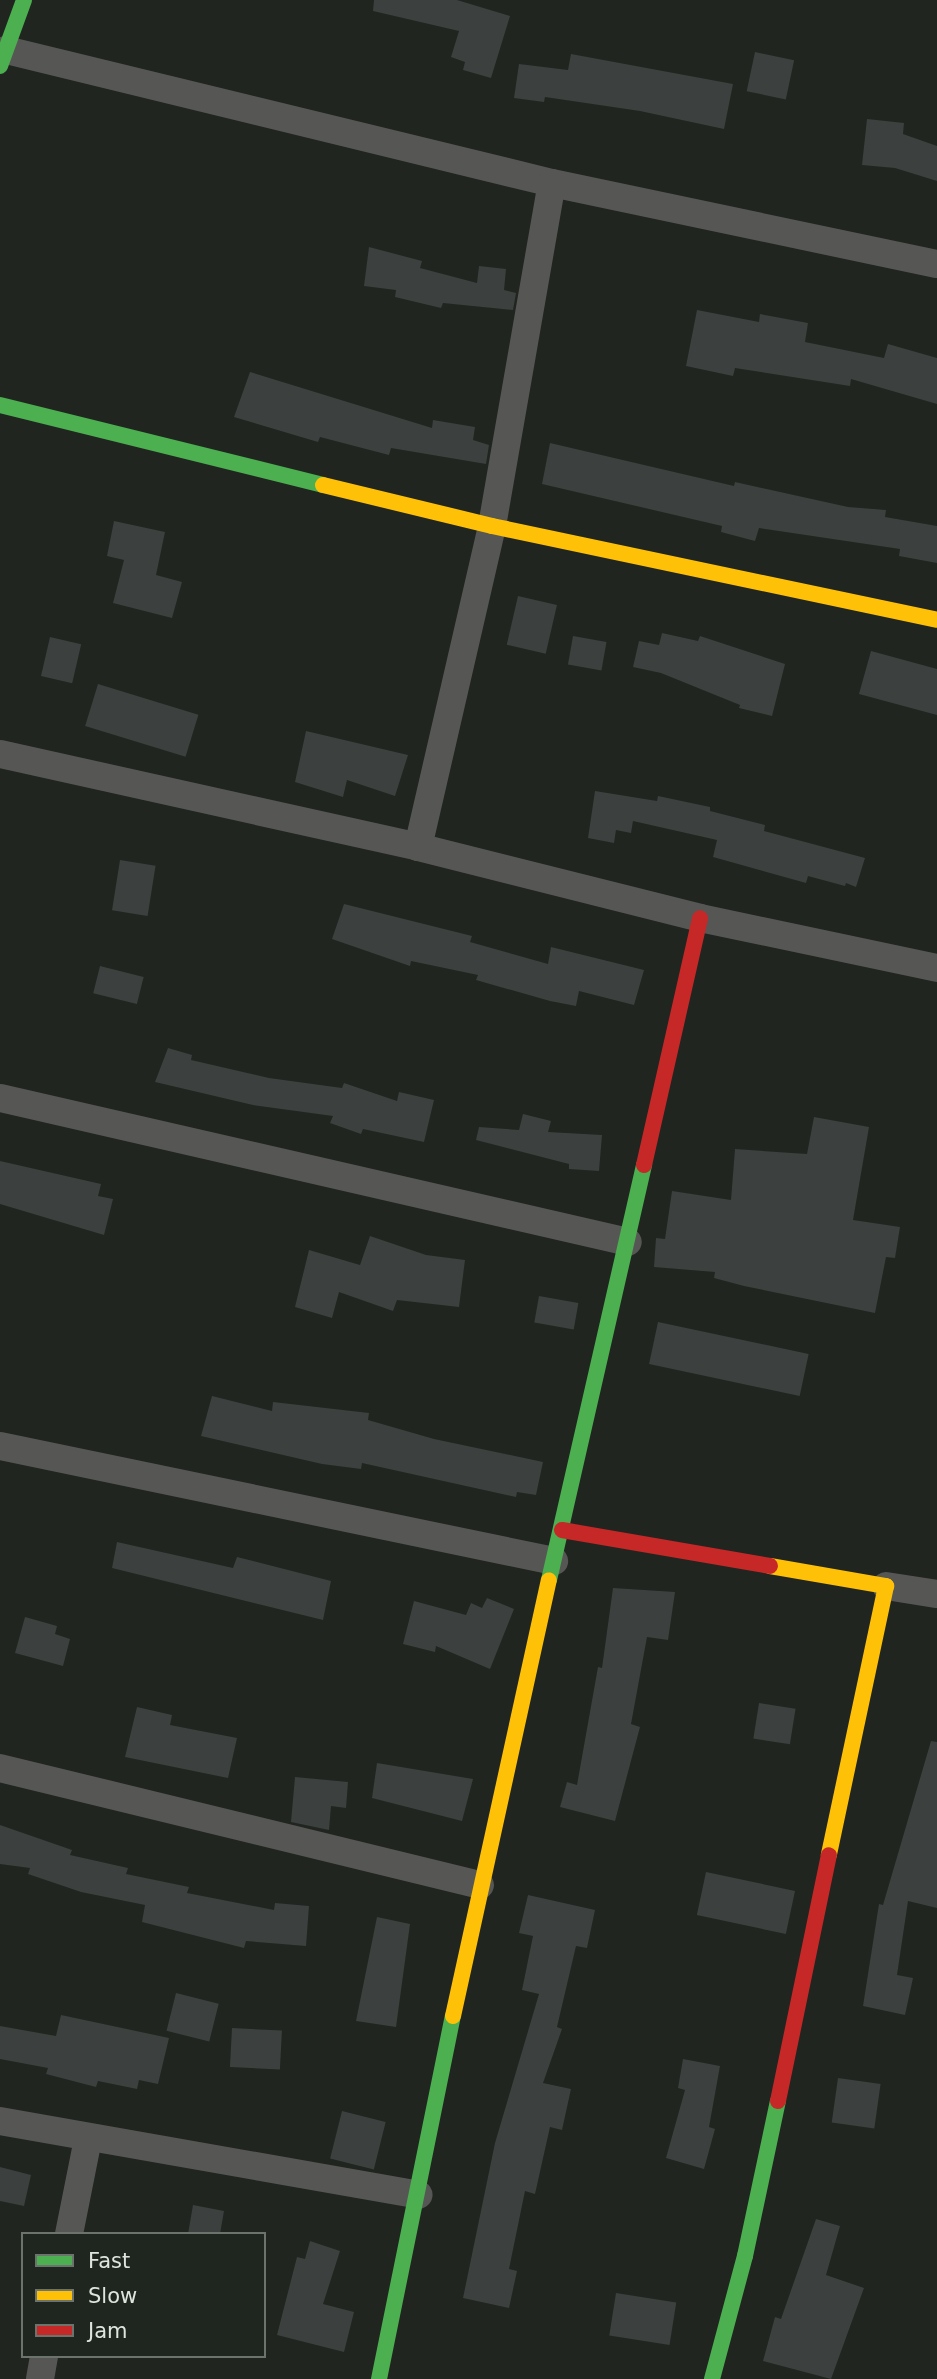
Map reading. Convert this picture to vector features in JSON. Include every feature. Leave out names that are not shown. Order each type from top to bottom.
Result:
[{"type":"street","points":[[24,0],[3,58],[552,183],[937,264]]},
{"type":"street","points":[[418,847],[492,526],[552,183]]},
{"type":"street","points":[[0,405],[492,526],[937,620]]},
{"type":"street","points":[[0,754],[418,847],[700,918],[937,968]]},
{"type":"street","points":[[379,2379],[419,2195],[480,1885],[700,918]]},
{"type":"street","points":[[0,1098],[628,1242]]},
{"type":"street","points":[[0,1446],[554,1561]]},
{"type":"street","points":[[562,1530],[937,1594]]},
{"type":"street","points":[[712,2379],[745,2256],[886,1586]]},
{"type":"street","points":[[0,1768],[480,1885]]},
{"type":"street","points":[[0,2121],[88,2139],[419,2195]]},
{"type":"street","points":[[69,2232],[88,2139]]},
{"type":"street","points":[[40,2379],[44,2358]]},
{"type":"building","points":[[374,0],[457,0],[510,16],[491,78],[463,70],[465,62],[451,57],[459,31],[373,11]]},
{"type":"building","points":[[755,52],[794,60],[786,99],[747,91]]},
{"type":"building","points":[[571,54],[733,84],[724,129],[640,111],[545,97],[544,102],[514,98],[519,64],[568,70]]},
{"type":"building","points":[[867,119],[904,123],[903,134],[937,146],[937,181],[895,168],[862,165]]},
{"type":"building","points":[[369,247],[422,261],[420,268],[477,283],[479,266],[506,269],[504,290],[516,293],[513,310],[443,303],[441,308],[395,297],[396,290],[364,286]]},
{"type":"building","points":[[697,310],[759,322],[760,314],[808,323],[805,342],[884,358],[888,344],[937,358],[937,404],[851,379],[850,386],[735,368],[733,376],[686,366]]},
{"type":"building","points":[[250,372],[432,428],[433,420],[475,427],[473,440],[489,445],[486,464],[391,448],[389,455],[320,437],[318,442],[234,417]]},
{"type":"building","points":[[550,443],[734,486],[735,482],[848,507],[886,510],[885,517],[937,526],[937,563],[899,556],[900,549],[759,528],[755,541],[721,532],[722,526],[542,484]]},
{"type":"building","points":[[114,521],[165,532],[156,575],[182,582],[172,618],[113,603],[124,560],[107,556]]},
{"type":"building","points":[[518,596],[557,605],[546,654],[507,645]]},
{"type":"building","points":[[662,633],[698,641],[700,636],[785,664],[772,716],[739,708],[740,705],[661,673],[633,667],[639,641],[659,645]]},
{"type":"building","points":[[573,636],[606,642],[601,670],[568,665]]},
{"type":"building","points":[[50,637],[81,644],[72,683],[41,676]]},
{"type":"building","points":[[871,651],[937,669],[937,715],[859,694]]},
{"type":"building","points":[[98,684],[198,715],[186,757],[85,726]]},
{"type":"building","points":[[306,731],[408,755],[395,796],[347,780],[343,797],[295,782]]},
{"type":"building","points":[[595,791],[657,801],[658,796],[710,807],[710,811],[765,825],[764,831],[865,858],[856,887],[808,876],[806,883],[713,857],[717,840],[633,821],[631,833],[616,830],[614,843],[588,838]]},
{"type":"building","points":[[120,860],[156,866],[148,916],[112,910]]},
{"type":"building","points":[[344,904],[472,936],[470,942],[548,964],[551,947],[644,970],[634,1005],[579,991],[576,1006],[550,1001],[476,980],[478,975],[411,961],[410,966],[332,939]]},
{"type":"building","points":[[100,966],[144,977],[137,1004],[93,993]]},
{"type":"building","points":[[168,1048],[192,1055],[191,1060],[269,1078],[342,1088],[344,1083],[397,1101],[399,1092],[434,1100],[424,1142],[363,1129],[361,1134],[330,1123],[333,1116],[253,1105],[155,1082]]},
{"type":"building","points":[[523,1114],[551,1121],[548,1132],[602,1135],[599,1171],[569,1169],[569,1164],[476,1140],[479,1127],[519,1130]]},
{"type":"building","points":[[814,1117],[869,1127],[853,1220],[900,1227],[895,1258],[886,1257],[875,1313],[744,1286],[714,1278],[715,1272],[654,1267],[656,1238],[665,1239],[672,1191],[731,1200],[735,1149],[807,1154]]},
{"type":"building","points":[[0,1161],[101,1184],[98,1196],[113,1199],[104,1235],[0,1204]]},
{"type":"building","points":[[370,1236],[426,1255],[465,1260],[459,1307],[397,1300],[393,1311],[339,1292],[332,1318],[295,1307],[309,1250],[360,1265]]},
{"type":"building","points":[[539,1296],[578,1303],[574,1330],[534,1323]]},
{"type":"building","points":[[658,1322],[809,1354],[800,1396],[649,1364]]},
{"type":"building","points":[[212,1396],[272,1411],[273,1402],[369,1413],[368,1420],[434,1439],[543,1462],[536,1495],[517,1492],[516,1497],[362,1463],[361,1469],[322,1464],[201,1436]]},
{"type":"building","points":[[117,1542],[233,1568],[237,1557],[331,1581],[323,1620],[112,1568]]},
{"type":"building","points":[[613,1588],[675,1592],[668,1640],[647,1637],[631,1724],[640,1727],[615,1821],[560,1807],[567,1782],[577,1785],[598,1667],[602,1668]]},
{"type":"building","points":[[487,1598],[514,1609],[490,1669],[436,1646],[435,1652],[403,1644],[414,1601],[466,1615],[471,1603],[482,1608]]},
{"type":"building","points":[[25,1617],[57,1626],[55,1634],[70,1639],[63,1666],[15,1653]]},
{"type":"building","points":[[759,1703],[796,1709],[790,1744],[753,1739]]},
{"type":"building","points":[[137,1707],[172,1715],[170,1725],[237,1738],[228,1778],[125,1757]]},
{"type":"building","points":[[931,1741],[937,1742],[937,1908],[908,1901],[897,1975],[913,1978],[905,2015],[863,2006],[879,1904],[883,1905]]},
{"type":"building","points":[[377,1763],[473,1779],[462,1821],[372,1798]]},
{"type":"building","points":[[295,1777],[348,1782],[346,1808],[331,1806],[329,1830],[291,1822]]},
{"type":"building","points":[[0,1825],[72,1850],[70,1855],[128,1868],[126,1874],[189,1887],[187,1893],[274,1910],[275,1903],[309,1906],[306,1946],[246,1941],[244,1948],[142,1922],[145,1905],[81,1892],[28,1874],[30,1868],[0,1864]]},
{"type":"building","points":[[706,1872],[795,1891],[786,1934],[697,1915]]},
{"type":"building","points":[[528,1895],[595,1910],[587,1948],[576,1946],[557,2027],[562,2029],[543,2083],[571,2089],[562,2130],[550,2127],[535,2194],[525,2191],[509,2269],[517,2271],[509,2308],[463,2298],[495,2143],[539,1994],[522,1990],[533,1936],[519,1933]]},
{"type":"building","points":[[377,1917],[410,1924],[396,2027],[356,2021]]},
{"type":"building","points":[[176,1993],[219,2004],[209,2041],[167,2031]]},
{"type":"building","points":[[61,2015],[169,2038],[158,2084],[139,2080],[137,2089],[98,2081],[96,2087],[46,2074],[48,2068],[0,2059],[0,2026],[56,2036]]},
{"type":"building","points":[[232,2028],[282,2031],[280,2070],[230,2067]]},
{"type":"building","points":[[683,2059],[720,2066],[709,2127],[715,2129],[704,2169],[666,2158],[685,2090],[678,2088]]},
{"type":"building","points":[[838,2078],[881,2084],[874,2129],[832,2123]]},
{"type":"building","points":[[342,2111],[386,2122],[374,2169],[330,2159]]},
{"type":"building","points":[[0,2167],[31,2175],[24,2206],[0,2201]]},
{"type":"building","points":[[193,2205],[224,2211],[220,2232],[188,2232]]},
{"type":"building","points":[[816,2219],[840,2226],[826,2275],[864,2288],[831,2379],[763,2361],[775,2317],[781,2319]]},
{"type":"building","points":[[310,2241],[340,2251],[323,2304],[354,2312],[344,2352],[277,2335],[297,2257],[305,2259]]},
{"type":"building","points":[[616,2293],[676,2303],[670,2345],[609,2335]]},
{"type":"traffic: fast","points":[[0,66],[24,0]]},
{"type":"traffic: fast","points":[[0,405],[323,485]]},
{"type":"traffic: fast","points":[[549,1580],[644,1165]]},
{"type":"traffic: fast","points":[[379,2379],[453,2016]]},
{"type":"traffic: fast","points":[[712,2379],[745,2256],[778,2101]]},
{"type":"traffic: slow","points":[[323,485],[492,526],[937,620]]},
{"type":"traffic: slow","points":[[770,1566],[886,1586],[829,1855]]},
{"type":"traffic: slow","points":[[453,2016],[549,1580]]},
{"type":"traffic: jam","points":[[644,1165],[700,918]]},
{"type":"traffic: jam","points":[[562,1530],[770,1566]]},
{"type":"traffic: jam","points":[[778,2101],[829,1855]]}]
